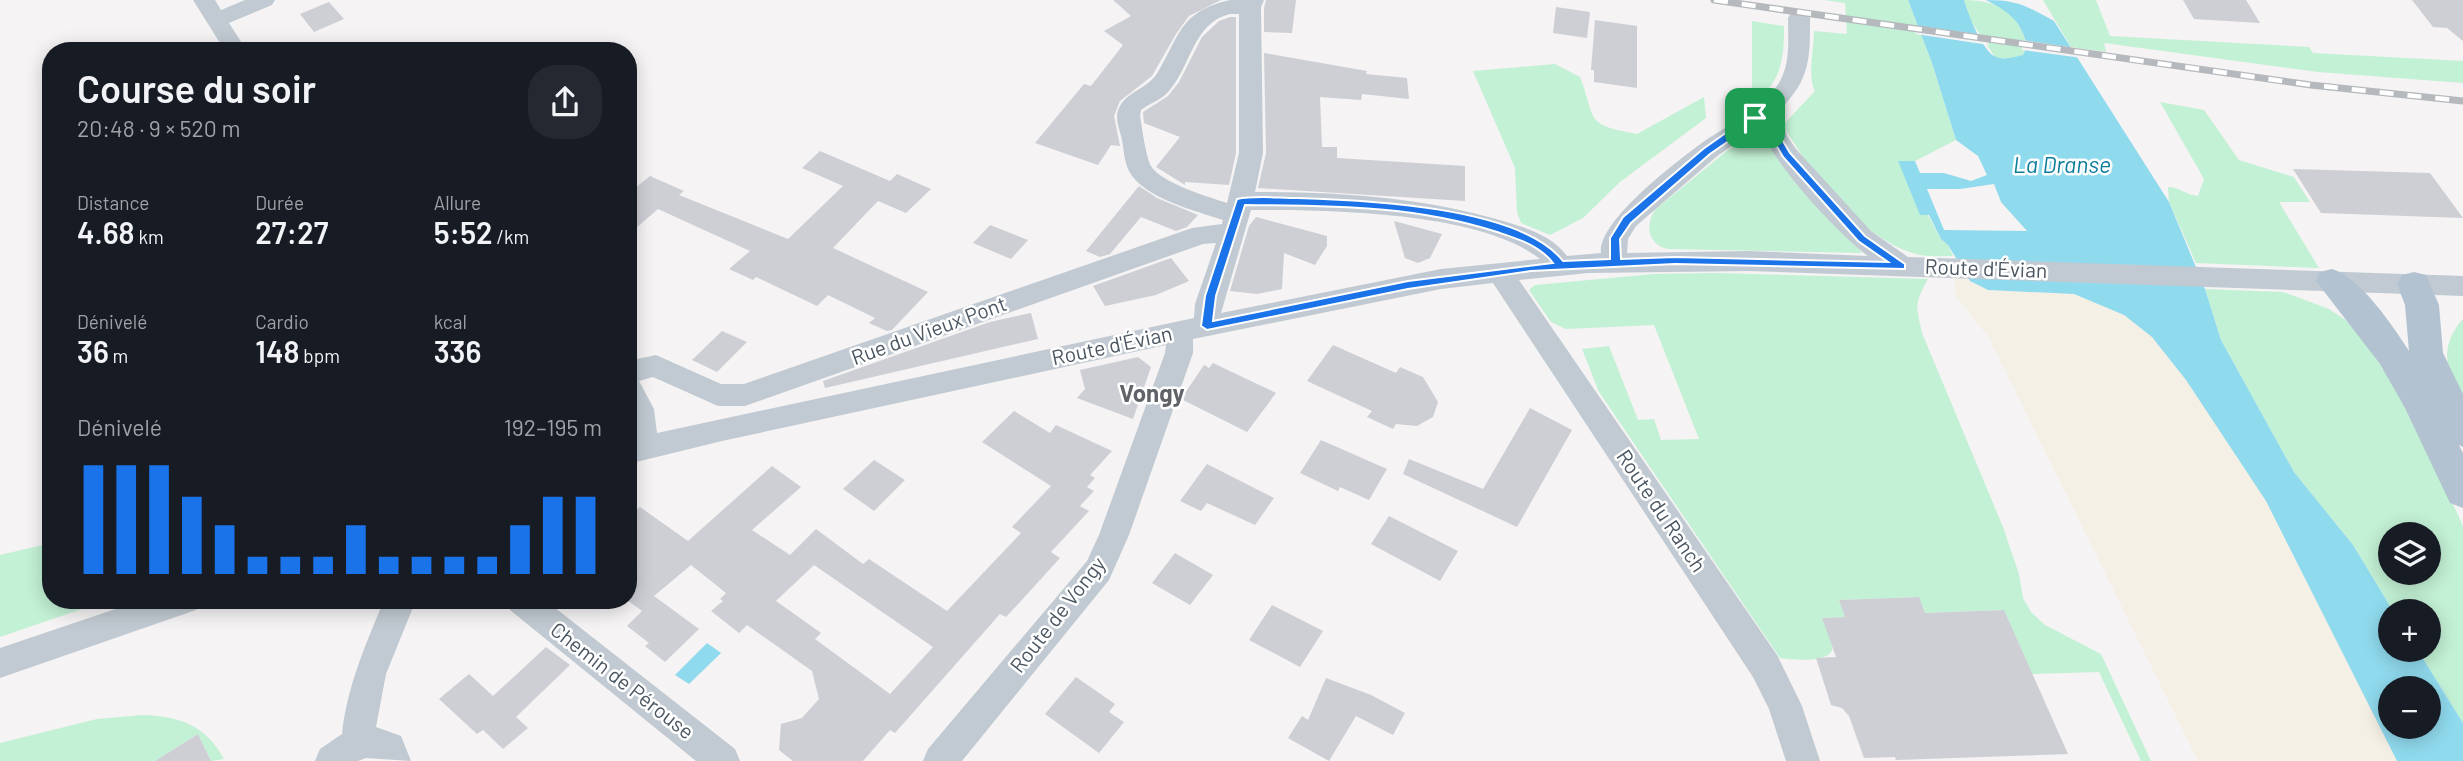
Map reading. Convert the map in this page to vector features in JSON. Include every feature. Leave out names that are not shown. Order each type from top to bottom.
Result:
[{"type":"main road","points":[[2332,281],[2371,322],[2402,366],[2463,492]]},
{"type":"main road","points":[[2414,284],[2422,305],[2426,353],[2463,432]]},
{"type":"street","points":[[204,0],[230,42]]},
{"type":"street","points":[[217,20],[264,0]]},
{"type":"street","points":[[1237,216],[1190,200],[1145,176],[1140,167],[1129,117],[1136,102],[1151,95],[1162,85],[1179,57],[1187,35],[1209,13],[1229,6],[1252,4]]},
{"type":"street","name":"Route de Vongy","points":[[940,761],[1074,602],[1102,561],[1179,353],[1210,296],[1237,216],[1251,146],[1252,4]]},
{"type":"street","points":[[1616,262],[1613,249],[1615,238],[1627,220],[1713,147],[1770,118],[1795,76],[1799,61],[1799,8]]},
{"type":"street","points":[[1770,118],[1780,145],[1795,164],[1862,238],[1891,260]]},
{"type":"street","name":"Rue du Vieux Pont","points":[[637,371],[649,366],[662,367],[718,395],[752,394],[1201,235],[1237,216],[1352,204],[1447,214],[1540,244],[1560,265]]},
{"type":"street","name":"Route d'Évian","points":[[637,450],[1385,289],[1499,271],[1560,265],[1616,262],[1891,260],[1933,268],[2463,286]]},
{"type":"street","name":"Route du Ranch","points":[[1499,271],[1765,666],[1784,706],[1803,761]]},
{"type":"street","points":[[637,404],[640,409],[637,450]]},
{"type":"street","points":[[0,663],[159,609]]},
{"type":"street","points":[[345,752],[361,710],[370,674],[396,609]]},
{"type":"street","name":"Chemin de Pérouse","points":[[532,609],[723,761]]},
{"type":"street","points":[[345,752],[370,741],[381,743],[389,748],[394,761]]},
{"type":"green space","points":[[1824,0],[1908,0],[1932,63],[1956,140],[1915,161],[1898,161],[1953,256],[1920,255],[1899,248],[1859,221],[1808,164],[1783,125],[1815,91],[1811,70],[1814,31],[1847,34],[1845,3]]},
{"type":"green space","points":[[1964,0],[1997,6],[2013,17],[2024,35],[2027,47],[2023,55],[2008,59],[1995,57],[1969,18]]},
{"type":"green space","points":[[2043,0],[2096,0],[2110,36],[2309,47],[2313,53],[2463,61],[2463,83],[2318,72],[2104,43],[2106,52],[2071,47]]},
{"type":"green space","points":[[1752,21],[1784,26],[1782,57],[1777,76],[1756,99],[1752,96]]},
{"type":"green space","points":[[1555,64],[1580,77],[1595,119],[1608,127],[1637,134],[1704,97],[1706,118],[1620,182],[1583,218],[1550,235],[1521,223],[1517,212],[1515,168],[1473,71]]},
{"type":"green space","points":[[2160,102],[2204,110],[2239,160],[2294,177],[2310,202],[2279,202],[2319,268],[2196,263],[2169,202],[2168,187],[2198,196],[2204,179]]},
{"type":"green space","points":[[1764,133],[1862,253],[1668,249],[1652,239],[1649,227],[1656,209],[1745,136],[1749,139]]},
{"type":"green space","points":[[1715,273],[1928,279],[1918,305],[1922,333],[2003,527],[2019,574],[2023,598],[2031,612],[2045,625],[2101,654],[2151,761],[2141,761],[2099,672],[2032,674],[2004,610],[1925,613],[1918,597],[1839,600],[1845,617],[1823,618],[1832,643],[1829,654],[1809,660],[1780,658],[1599,392],[1582,349],[1609,346],[1638,420],[1654,419],[1661,440],[1699,439],[1654,325],[1566,329],[1551,322],[1529,290],[1535,285],[1654,274]]},
{"type":"green space","points":[[2205,289],[2283,292],[2329,309],[2353,325],[2407,404],[2463,526],[2463,723],[2441,688],[2441,676],[2434,676],[2425,662],[2441,662],[2441,599],[2386,599],[2353,545],[2294,472],[2221,340]]},
{"type":"green space","points":[[2463,319],[2463,409],[2450,374],[2447,352],[2454,330]]},
{"type":"green space","points":[[42,545],[42,609],[82,609],[0,637],[0,555]]},
{"type":"green space","points":[[142,715],[179,720],[200,730],[217,747],[224,759],[211,761],[198,734],[155,761],[0,761],[0,743],[97,719]]},
{"type":"sand","points":[[1953,256],[1988,290],[2074,294],[2124,315],[2152,337],[2186,380],[2266,501],[2378,723],[2378,739],[2386,739],[2397,761],[2198,761],[1989,338],[1956,296]]},
{"type":"water","name":"La Dranse","points":[[1908,0],[1964,0],[1984,46],[1994,56],[2001,58],[2023,55],[2027,47],[2025,38],[2013,18],[1986,0],[2022,5],[2054,21],[2169,202],[2205,289],[2221,340],[2294,472],[2353,545],[2386,599],[2378,599],[2378,662],[2425,662],[2434,676],[2378,676],[2378,723],[2266,501],[2186,380],[2152,337],[2124,315],[2074,294],[1988,290],[1970,281],[1948,245],[1941,239],[1929,215],[1920,215],[1898,161],[1915,161],[1920,173],[1944,173],[1971,181],[1987,175],[1978,156],[1956,140],[1932,63]],"holes":[[[1994,184],[2001,202],[2027,231],[1944,230],[1927,189],[1960,189]]]},
{"type":"water","points":[[707,643],[721,653],[689,684],[675,675]]},
{"type":"water","name":"La Dranse","points":[[2441,688],[2463,723],[2463,761],[2397,761],[2386,739],[2441,739]]},
{"type":"pier","points":[[1912,25],[1983,35],[1989,45],[1916,34]]},
{"type":"pier","points":[[2022,40],[2075,48],[2082,58],[2022,50]]},
{"type":"building","points":[[1113,0],[1221,0],[1189,16],[1152,76],[1120,101],[1114,116],[1120,146],[1111,145],[1098,165],[1035,143],[1084,84],[1091,86],[1123,45],[1104,31],[1131,16]]},
{"type":"building","points":[[1266,0],[1296,0],[1292,33],[1264,32]]},
{"type":"building","points":[[2183,0],[2246,0],[2260,23],[2194,19]]},
{"type":"building","points":[[2412,0],[2463,0],[2463,41],[2447,28],[2433,27]]},
{"type":"building","points":[[329,2],[344,19],[314,32],[300,14]]},
{"type":"building","points":[[1556,7],[1590,12],[1587,38],[1553,33]]},
{"type":"building","points":[[1236,17],[1236,153],[1229,185],[1185,182],[1185,185],[1156,167],[1180,137],[1144,123],[1143,112],[1168,96],[1179,82],[1202,37],[1219,21]]},
{"type":"building","points":[[1595,20],[1637,26],[1637,88],[1594,82],[1594,70],[1591,70]]},
{"type":"building","points":[[1264,53],[1367,71],[1366,74],[1407,78],[1409,99],[1362,94],[1361,100],[1320,97],[1322,147],[1337,147],[1337,158],[1465,166],[1465,201],[1258,188],[1266,153]]},
{"type":"building","points":[[820,151],[890,181],[897,174],[931,189],[906,213],[878,201],[833,248],[928,292],[892,330],[887,331],[869,323],[875,318],[828,295],[817,306],[756,277],[753,280],[729,269],[750,251],[658,209],[637,227],[637,187],[650,176],[684,191],[679,195],[788,239],[843,186],[802,168]]},
{"type":"building","points":[[2293,169],[2430,173],[2463,218],[2321,213]]},
{"type":"building","points":[[1139,186],[1157,198],[1198,215],[1187,227],[1176,231],[1141,217],[1110,254],[1100,257],[1086,251]]},
{"type":"building","points":[[1256,217],[1327,236],[1327,246],[1315,265],[1284,253],[1282,289],[1257,294],[1230,291],[1249,226]]},
{"type":"building","points":[[1394,221],[1442,234],[1430,258],[1418,263],[1405,258]]},
{"type":"building","points":[[990,225],[1028,240],[1011,259],[973,243]]},
{"type":"building","points":[[1171,258],[1189,281],[1156,295],[1105,306],[1093,286]]},
{"type":"building","points":[[1031,313],[1038,339],[825,388],[823,381],[990,322]]},
{"type":"building","points":[[722,331],[747,342],[717,372],[692,360]]},
{"type":"building","points":[[1333,345],[1396,373],[1400,367],[1423,377],[1438,402],[1433,417],[1417,426],[1396,424],[1393,429],[1367,417],[1372,411],[1307,381]]},
{"type":"building","points":[[1138,357],[1151,367],[1133,419],[1077,398],[1085,389],[1080,370]]},
{"type":"building","points":[[1213,363],[1276,393],[1247,432],[1181,399],[1204,365],[1209,368]]},
{"type":"building","points":[[1530,408],[1572,430],[1517,527],[1403,474],[1409,459],[1483,489]]},
{"type":"building","points":[[1014,411],[1050,433],[1056,425],[1112,451],[1090,475],[1095,478],[1087,487],[1094,491],[1080,506],[1089,511],[1051,552],[1060,558],[1006,617],[1000,614],[895,733],[890,730],[863,761],[793,761],[779,750],[781,724],[802,718],[819,699],[812,671],[747,625],[739,633],[711,611],[723,601],[720,599],[726,593],[691,565],[654,596],[699,629],[665,662],[645,646],[649,643],[627,626],[642,611],[637,607],[637,510],[640,507],[688,541],[772,466],[801,487],[752,530],[790,555],[816,529],[863,564],[869,559],[947,611],[1021,533],[1012,527],[1051,486],[982,442]],"holes":[[[814,565],[933,647],[890,694],[815,639],[821,633],[776,601]]]},
{"type":"building","points":[[1321,440],[1387,469],[1369,500],[1340,487],[1338,491],[1300,473]]},
{"type":"building","points":[[874,460],[905,480],[874,511],[843,489]]},
{"type":"building","points":[[1207,464],[1274,498],[1255,525],[1207,503],[1201,511],[1180,501]]},
{"type":"building","points":[[1389,516],[1458,551],[1440,581],[1371,544]]},
{"type":"building","points":[[1175,553],[1213,575],[1190,605],[1152,583]]},
{"type":"building","points":[[1919,597],[1925,613],[2004,610],[2068,754],[1896,760],[1895,757],[1864,758],[1849,716],[1842,708],[1831,705],[1816,658],[1836,657],[1822,618],[1845,617],[1839,600]]},
{"type":"building","points":[[1272,605],[1323,631],[1300,667],[1249,640]]},
{"type":"building","points":[[546,647],[570,665],[516,717],[528,728],[503,749],[483,730],[477,734],[439,699],[469,674],[493,696]]},
{"type":"building","points":[[1076,677],[1115,704],[1109,712],[1124,722],[1099,753],[1045,714]]},
{"type":"building","points":[[1326,678],[1371,695],[1405,713],[1393,735],[1356,716],[1329,761],[1288,738],[1302,716],[1308,720]]},
{"type":"building","points":[[198,734],[211,761],[155,761]]},
{"type":"railway","points":[[1714,0],[2311,85],[2463,101]]},
{"type":"district","name":"Vongy","points":[[1152,394]]},
{"type":"route","points":[[1755,118],[1718,142],[1627,220],[1615,238],[1613,249],[1616,262],[1588,263],[1560,265],[1549,250],[1530,239],[1467,219],[1427,210],[1340,203],[1241,201],[1210,296],[1207,326],[1408,285],[1475,274],[1588,263],[1749,261],[1902,266],[1871,247],[1787,155],[1776,136],[1768,109],[1755,118]]}]
